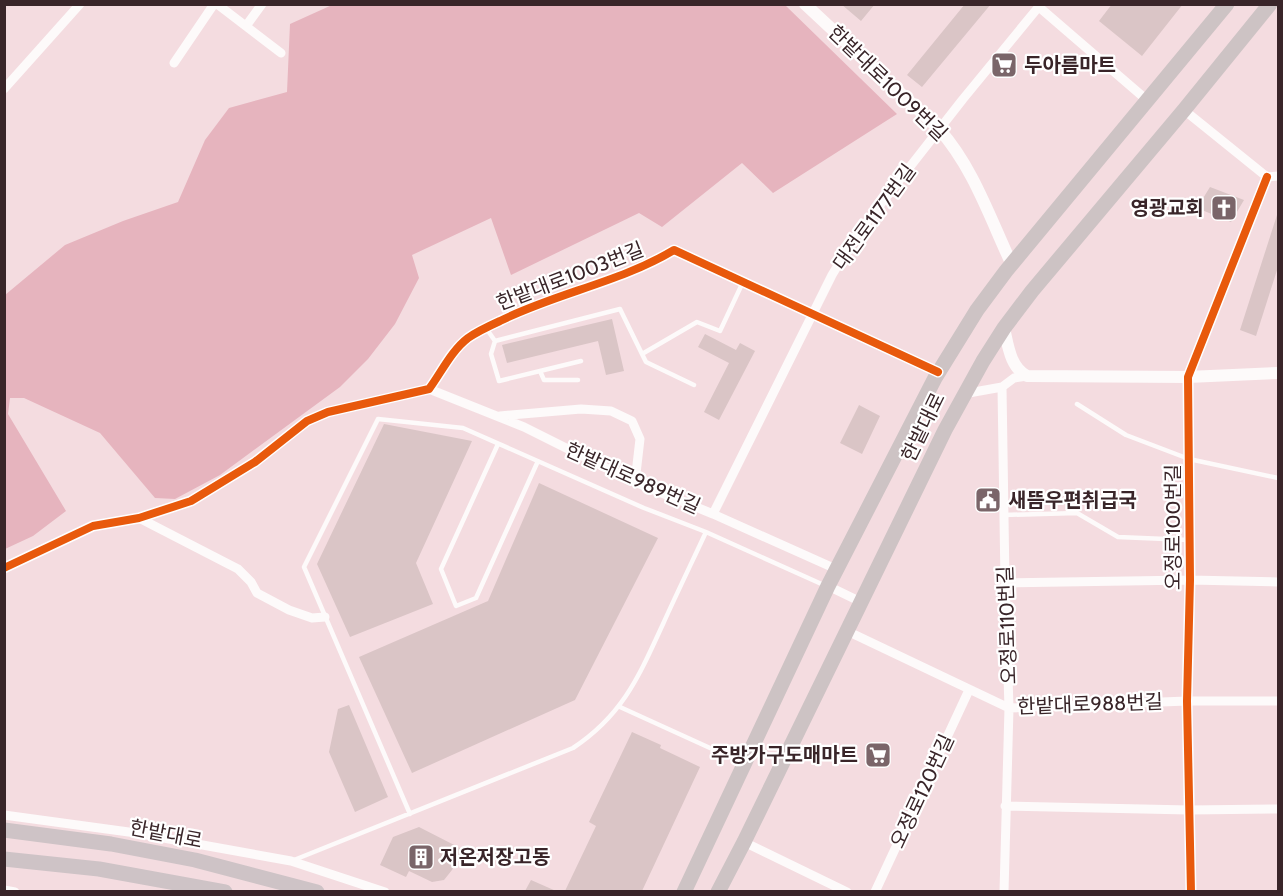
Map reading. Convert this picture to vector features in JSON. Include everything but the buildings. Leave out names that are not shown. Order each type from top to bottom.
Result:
[{"type":"highway","name":"한밭대로","points":[[4,830],[111,844],[195,860],[317,891]]},
{"type":"highway","points":[[4,859],[99,869],[225,891]]},
{"type":"main road","name":"한밭대로","points":[[684,891],[836,569],[938,372],[977,310],[1011,265],[1227,4]]},
{"type":"main road","name":"한밭대로","points":[[718,891],[963,394],[1004,328],[1032,291],[1270,4]]},
{"type":"street","points":[[4,89],[80,4]]},
{"type":"street","points":[[174,63],[215,4],[281,53]]},
{"type":"street","points":[[246,26],[262,4]]},
{"type":"street","name":"한밭대로1009번길","points":[[805,4],[939,129],[964,162],[1011,265]]},
{"type":"street","name":"대전로1177번길","points":[[713,514],[832,275],[855,237],[939,129],[1040,6],[1149,101]]},
{"type":"street","points":[[1184,110],[1267,177],[1278,176]]},
{"type":"street","name":"오정로100번길","points":[[1191,891],[1187,701],[1190,580],[1188,377],[1267,177]]},
{"type":"street","name":"한밭대로1003번길","points":[[429,390],[467,339],[486,328],[520,311],[652,263],[674,250],[938,372]]},
{"type":"street","points":[[1004,328],[1013,362],[1020,372],[1027,376]]},
{"type":"street","points":[[963,394],[1002,387],[1014,378],[1027,376],[1188,377],[1278,373]]},
{"type":"street","name":"오정로110번길","points":[[1002,387],[1005,583],[1010,708],[1004,891]]},
{"type":"street","points":[[4,568],[93,526],[139,518],[191,501],[255,462],[307,421],[328,412],[429,390]]},
{"type":"street","name":"한밭대로989번길","points":[[429,390],[498,416],[635,482],[836,569]]},
{"type":"street","points":[[498,416],[581,409],[611,411],[632,421],[640,440],[635,482]]},
{"type":"street","points":[[139,518],[238,569],[251,582],[257,593],[289,610],[312,618],[325,617]]},
{"type":"street","points":[[1005,583],[1190,580],[1278,582]]},
{"type":"street","points":[[828,586],[861,602]]},
{"type":"street","name":"한밭대로988번길","points":[[848,631],[1010,708],[1187,701],[1278,701]]},
{"type":"street","name":"오정로120번길","points":[[875,891],[969,690]]},
{"type":"street","points":[[1005,806],[1189,810],[1278,809]]},
{"type":"street","points":[[4,815],[147,835],[291,861],[384,891]]},
{"type":"street","points":[[744,842],[847,891]]},
{"type":"street","points":[[4,890],[15,891]]},
{"type":"lane","points":[[642,354],[697,322],[720,331],[743,282]]},
{"type":"lane","points":[[495,341],[620,309],[646,362],[694,385]]},
{"type":"lane","points":[[486,328],[495,341]]},
{"type":"lane","points":[[495,341],[491,354],[499,381],[581,361]]},
{"type":"lane","points":[[540,372],[544,380],[578,380]]},
{"type":"lane","name":"오정로100번길","points":[[1077,404],[1126,435],[1189,459],[1278,478]]},
{"type":"lane","points":[[410,814],[304,567],[378,419],[463,428],[828,586]]},
{"type":"lane","points":[[498,444],[441,569],[456,606],[476,598],[537,461]]},
{"type":"lane","name":"오정로100번길","points":[[1004,515],[1077,513],[1118,537],[1189,540]]},
{"type":"lane","points":[[291,861],[573,748],[594,734],[620,707],[635,683],[706,532]]},
{"type":"lane","points":[[620,707],[721,753]]},
{"type":"shaded area","points":[[332,5],[785,5],[897,114],[773,193],[742,163],[662,227],[639,213],[511,275],[491,218],[412,255],[419,278],[395,324],[368,359],[340,387],[220,475],[175,499],[155,498],[100,433],[24,398],[10,398],[8,414],[66,511],[33,536],[5,549],[5,295],[65,245],[123,221],[178,202],[205,140],[229,108],[287,92],[290,24]]},
{"type":"cycle path","points":[[1191,892],[1187,701],[1190,580],[1188,377],[1267,177]]},
{"type":"cycle path","points":[[4,568],[93,526],[139,518],[191,501],[255,462],[307,421],[328,412],[429,389],[456,349],[476,333],[521,311],[632,271],[674,250],[938,372]]},
{"type":"place","name":"두아름마트","points":[[1004,65]]},
{"type":"place","name":"영광교회","points":[[1224,208]]},
{"type":"place","name":"새뜸우편취급국","points":[[988,500]]},
{"type":"place","name":"주방가구도매마트","points":[[878,755]]},
{"type":"place","name":"저온저장고동","points":[[421,857]]}]
